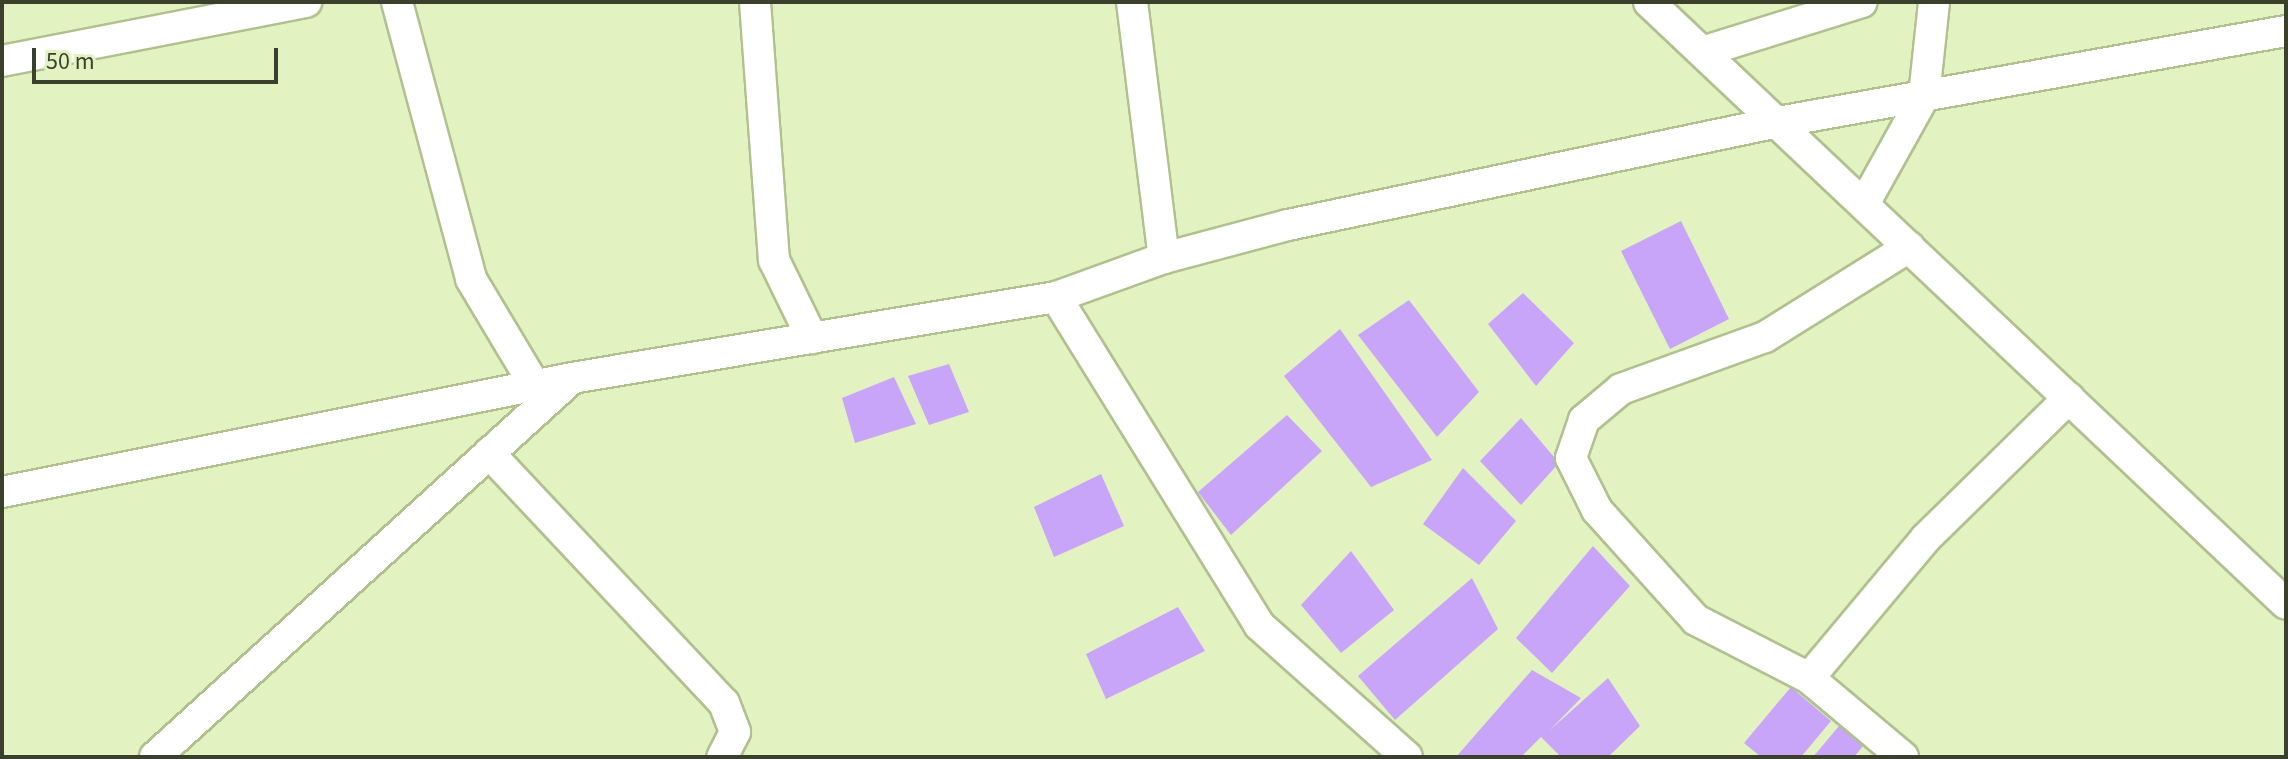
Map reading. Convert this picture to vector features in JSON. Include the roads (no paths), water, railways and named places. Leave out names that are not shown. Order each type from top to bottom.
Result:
[{"type":"street","points":[[2,61],[306,2]]},
{"type":"street","points":[[397,2],[471,279],[535,386]]},
{"type":"street","points":[[755,2],[774,260],[812,338]]},
{"type":"street","points":[[1132,2],[1164,258]]},
{"type":"street","points":[[1705,51],[1862,2]]},
{"type":"street","points":[[1864,204],[1924,96],[1934,2]]},
{"type":"street","points":[[1656,5],[2286,604]]},
{"type":"street","points":[[2,492],[572,378],[1056,297],[1164,258],[1288,225],[1778,122],[2286,31]]},
{"type":"street","points":[[1903,757],[1809,678],[1696,620],[1597,510],[1571,458],[1584,420],[1621,389],[1765,337],[1909,247]]},
{"type":"street","points":[[1056,297],[1259,625],[1407,757]]},
{"type":"street","points":[[155,757],[572,378]]},
{"type":"street","points":[[1809,678],[1926,538],[2069,398]]},
{"type":"street","points":[[489,453],[724,703],[735,732],[722,757]]}]
